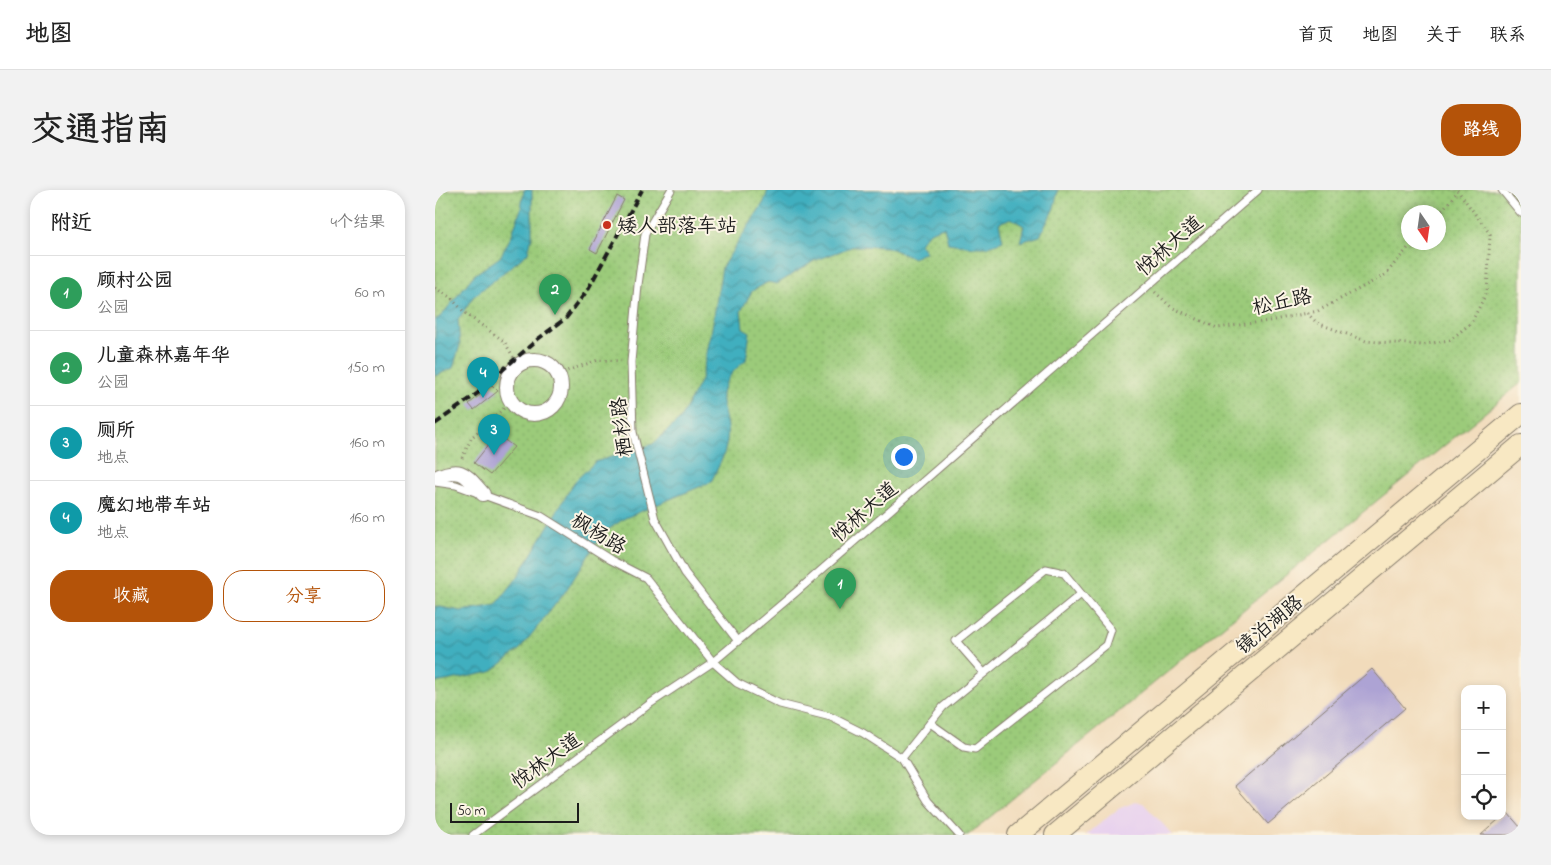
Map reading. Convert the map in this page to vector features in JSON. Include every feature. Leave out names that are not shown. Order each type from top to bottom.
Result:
[{"type":"street","points":[[527,361],[545,362],[553,367],[558,374],[561,383],[559,400],[546,412],[537,415],[528,414],[520,411],[511,402],[507,389],[508,380],[512,371],[519,365],[527,361]]},
{"type":"street","name":"镜泊湖路","points":[[1018,835],[1521,414]]},
{"type":"street","name":"镜泊湖路","points":[[1055,835],[1521,445]]},
{"type":"street","points":[[435,478],[449,471],[464,473],[483,494]]},
{"type":"lane","name":"栖杉路","points":[[671,190],[645,234],[631,362],[633,432],[655,519],[685,573],[738,641]]},
{"type":"lane","name":"悦林大道","points":[[473,835],[651,703],[713,662],[1258,190]]},
{"type":"lane","points":[[1502,190],[1521,213]]},
{"type":"lane","name":"枫杨路","points":[[435,482],[483,494],[541,516],[611,560],[646,578],[713,662],[737,684],[780,704],[831,717],[863,733],[902,758]]},
{"type":"lane","points":[[930,723],[964,747],[975,749],[1106,645],[1111,630],[1064,573],[1046,568],[956,641],[984,673]]},
{"type":"lane","points":[[959,835],[928,801],[902,758],[943,707],[1081,594]]},
{"type":"path","points":[[1307,313],[1317,323],[1366,341],[1421,345],[1450,340],[1471,323],[1487,292],[1490,234],[1458,191],[1446,206]]},
{"type":"path","name":"松丘路","points":[[1148,285],[1171,307],[1217,328],[1318,311],[1385,275],[1406,250]]},
{"type":"path","points":[[435,288],[450,297],[466,314],[504,341],[519,365]]},
{"type":"path","points":[[558,374],[597,360],[631,362]]},
{"type":"path","points":[[464,473],[461,460],[473,437],[511,402]]},
{"type":"shaded area","points":[[1135,802],[1143,803],[1173,835],[1086,835],[1118,809]]},
{"type":"green space","points":[[435,190],[1521,190],[1521,383],[968,835],[435,835]]},
{"type":"water","points":[[524,190],[532,190],[532,236],[528,253],[473,297],[458,320],[460,345],[453,368],[435,376],[435,320],[441,316],[474,275],[500,257],[511,237],[521,209]]},
{"type":"water","points":[[768,190],[1058,190],[1054,208],[1040,236],[1020,242],[1024,226],[1011,218],[999,223],[1003,241],[986,247],[974,247],[948,243],[944,227],[933,231],[922,240],[920,244],[926,252],[913,258],[887,247],[854,246],[814,261],[777,284],[768,282],[752,291],[741,311],[743,328],[750,332],[746,360],[728,378],[723,390],[722,402],[727,426],[727,441],[723,457],[711,482],[625,518],[603,533],[565,592],[520,649],[491,672],[435,683],[435,606],[461,611],[496,605],[517,578],[575,481],[595,462],[653,444],[680,419],[701,380],[722,267],[764,202]]},
{"type":"building","name":"矮人部落车站","points":[[617,196],[624,200],[597,253],[590,249]]},
{"type":"building","points":[[492,385],[498,391],[474,410],[469,404]]},
{"type":"building","points":[[497,434],[514,447],[490,475],[474,463]]},
{"type":"building","points":[[1372,669],[1405,708],[1268,824],[1235,786]]},
{"type":"building","points":[[1506,813],[1521,828],[1521,835],[1481,835],[1498,820],[1506,820]]},
{"type":"railway","points":[[435,424],[478,393],[538,339],[566,318],[587,291],[642,190]]},
{"type":"place","name":"矮人部落车站","points":[[607,225]]},
{"type":"place","name":"儿童森林嘉年华","points":[[555,315]]},
{"type":"place","name":"魔幻地带车站","points":[[483,398]]},
{"type":"place","name":"厕所","points":[[494,455]]},
{"type":"place","name":"顾村公园","points":[[840,609]]}]
